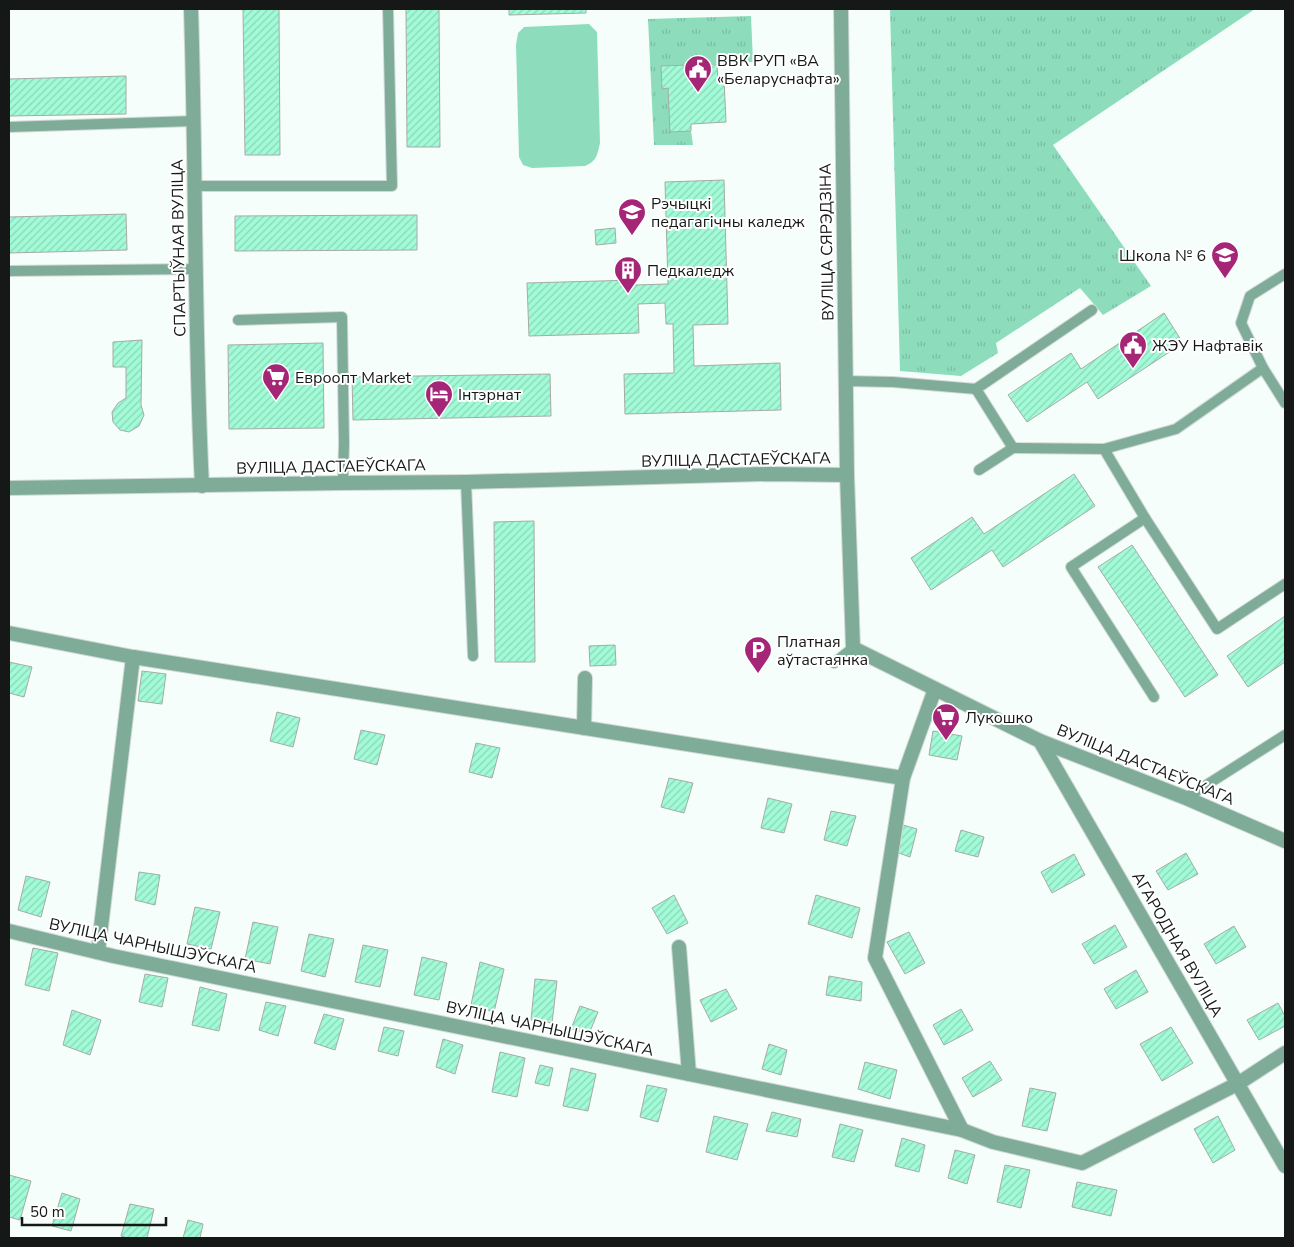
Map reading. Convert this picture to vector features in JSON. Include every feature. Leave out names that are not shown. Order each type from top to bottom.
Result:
[{"type":"street","name":"СПАРТЫЎНАЯ ВУЛІЦА","points":[[191,9],[195,269],[202,486]]},
{"type":"street","name":"ВУЛІЦА СЯРЭДЗІНА","points":[[841,9],[847,475]]},
{"type":"street","name":"ВУЛІЦА ДАСТАЕЎСКАГА","points":[[9,488],[342,482],[466,482],[767,474],[847,475],[853,648],[1040,741],[1186,798],[1285,840]]},
{"type":"street","points":[[9,633],[133,657],[903,778]]},
{"type":"street","points":[[98,952],[133,657]]},
{"type":"street","points":[[584,728],[585,678]]},
{"type":"street","points":[[935,688],[903,778],[875,958],[962,1130]]},
{"type":"street","name":"АГАРОДНАЯ ВУЛІЦА","points":[[1040,741],[1239,1083],[1285,1166]]},
{"type":"street","name":"ВУЛІЦА ЧАРНЫШЭЎСКАГА","points":[[9,931],[98,952],[962,1130],[993,1142],[1082,1163],[1239,1083]]},
{"type":"street","points":[[679,947],[689,1074]]},
{"type":"street","points":[[1239,1083],[1285,1053]]},
{"type":"lane","points":[[194,186],[392,186],[388,9]]},
{"type":"lane","points":[[9,127],[194,121]]},
{"type":"lane","points":[[9,271],[195,269]]},
{"type":"lane","points":[[1285,274],[1250,296],[1241,322],[1263,368],[1285,403]]},
{"type":"lane","points":[[845,381],[893,382],[976,389],[1092,310]]},
{"type":"lane","points":[[238,320],[342,317],[344,443],[342,482]]},
{"type":"lane","points":[[979,470],[1014,448],[1104,449],[1176,429],[1263,368]]},
{"type":"lane","points":[[976,389],[1014,448]]},
{"type":"lane","points":[[1104,449],[1145,518],[1217,629],[1285,584]]},
{"type":"lane","points":[[466,482],[473,656]]},
{"type":"lane","points":[[1145,518],[1071,567],[1154,697]]},
{"type":"lane","points":[[834,663],[853,648]]},
{"type":"lane","points":[[1186,798],[1285,735]]},
{"type":"green space","points":[[890,9],[1255,9],[1053,145],[1151,286],[1103,315],[1080,288],[996,343],[998,353],[961,376],[900,371]]},
{"type":"green space","points":[[751,16],[753,62],[661,66],[663,88],[668,88],[671,132],[691,131],[693,145],[654,145],[648,19]]},
{"type":"green space","points":[[589,24],[597,32],[600,143],[596,157],[585,166],[532,168],[523,165],[519,157],[516,45],[518,33],[524,27]]},
{"type":"building","points":[[243,9],[279,9],[280,155],[245,155]]},
{"type":"building","points":[[406,9],[439,9],[440,147],[407,147]]},
{"type":"building","points":[[509,9],[586,9],[586,13],[509,15]]},
{"type":"building","points":[[717,64],[718,80],[724,79],[726,122],[691,124],[691,131],[670,132],[668,88],[662,89],[661,66]]},
{"type":"building","points":[[126,76],[126,114],[9,116],[9,79]]},
{"type":"building","name":"Педкаледж","points":[[724,180],[728,324],[693,325],[694,366],[780,363],[781,410],[625,414],[624,374],[674,373],[673,324],[666,324],[665,303],[638,304],[639,333],[529,336],[527,283],[635,280],[635,285],[668,284],[665,182]]},
{"type":"building","points":[[126,214],[127,250],[9,253],[9,217]]},
{"type":"building","points":[[417,215],[417,250],[235,251],[235,216]]},
{"type":"building","points":[[615,228],[616,243],[596,245],[595,230]]},
{"type":"building","points":[[1164,313],[1183,343],[1098,399],[1087,382],[1027,422],[1008,395],[1071,353],[1081,369]]},
{"type":"building","points":[[142,340],[141,405],[144,415],[139,426],[129,432],[120,430],[113,422],[112,412],[118,403],[126,398],[126,367],[113,367],[113,342]]},
{"type":"building","name":"Евроопт Market","points":[[323,343],[324,428],[229,429],[228,345]]},
{"type":"building","points":[[550,374],[551,416],[353,420],[352,377]]},
{"type":"building","points":[[1074,474],[1095,506],[1003,567],[992,550],[931,590],[911,558],[972,517],[984,534]]},
{"type":"building","points":[[534,521],[535,662],[495,662],[494,522]]},
{"type":"building","points":[[1132,545],[1218,675],[1185,697],[1098,567]]},
{"type":"building","points":[[1285,616],[1285,662],[1248,687],[1227,656]]},
{"type":"building","points":[[615,645],[616,665],[590,666],[589,646]]},
{"type":"building","points":[[9,662],[32,667],[24,697],[9,693]]},
{"type":"building","points":[[142,671],[166,674],[162,704],[138,701]]},
{"type":"building","points":[[277,712],[300,718],[293,747],[270,741]]},
{"type":"building","points":[[361,730],[385,735],[377,765],[354,759]]},
{"type":"building","points":[[933,731],[962,736],[957,760],[929,755]]},
{"type":"building","points":[[476,743],[500,748],[492,778],[469,772]]},
{"type":"building","points":[[669,778],[693,783],[684,813],[661,807]]},
{"type":"building","points":[[768,798],[792,804],[784,833],[761,828]]},
{"type":"building","points":[[831,811],[856,816],[847,846],[824,840]]},
{"type":"building","points":[[903,825],[917,829],[910,857],[896,852]]},
{"type":"building","points":[[961,830],[984,837],[978,857],[955,851]]},
{"type":"building","points":[[1186,853],[1198,874],[1168,890],[1156,871]]},
{"type":"building","points":[[1074,854],[1085,875],[1052,893],[1041,872]]},
{"type":"building","points":[[139,872],[160,875],[155,905],[135,900]]},
{"type":"building","points":[[26,876],[50,882],[41,917],[18,910]]},
{"type":"building","points":[[674,895],[688,923],[667,934],[652,908]]},
{"type":"building","points":[[816,895],[860,908],[852,938],[808,924]]},
{"type":"building","points":[[195,907],[220,912],[211,949],[187,944]]},
{"type":"building","points":[[253,922],[278,927],[270,964],[245,959]]},
{"type":"building","points":[[1115,925],[1127,947],[1094,964],[1082,944]]},
{"type":"building","points":[[1234,926],[1246,947],[1216,964],[1204,944]]},
{"type":"building","points":[[909,932],[925,963],[905,974],[887,942]]},
{"type":"building","points":[[309,934],[334,939],[325,977],[301,971]]},
{"type":"building","points":[[363,945],[388,950],[380,987],[355,982]]},
{"type":"building","points":[[33,948],[58,953],[49,991],[25,985]]},
{"type":"building","points":[[422,957],[447,963],[439,1000],[414,995]]},
{"type":"building","points":[[480,962],[504,969],[494,1012],[471,1005]]},
{"type":"building","points":[[1136,970],[1148,992],[1116,1009],[1104,989]]},
{"type":"building","points":[[145,974],[168,978],[162,1007],[139,1002]]},
{"type":"building","points":[[829,976],[862,982],[861,1001],[826,995]]},
{"type":"building","points":[[535,979],[557,981],[552,1023],[531,1020]]},
{"type":"building","points":[[200,987],[227,994],[219,1031],[192,1025]]},
{"type":"building","points":[[726,989],[737,1009],[711,1022],[700,1000]]},
{"type":"building","points":[[266,1002],[286,1006],[278,1036],[259,1030]]},
{"type":"building","points":[[1278,1003],[1285,1016],[1285,1026],[1259,1040],[1247,1020]]},
{"type":"building","points":[[580,1006],[598,1012],[589,1034],[571,1029]]},
{"type":"building","points":[[961,1009],[973,1030],[944,1045],[933,1025]]},
{"type":"building","points":[[72,1010],[101,1020],[90,1055],[63,1045]]},
{"type":"building","points":[[324,1014],[344,1019],[335,1050],[314,1043]]},
{"type":"building","points":[[384,1027],[404,1031],[398,1056],[378,1051]]},
{"type":"building","points":[[1171,1027],[1193,1063],[1162,1081],[1140,1044]]},
{"type":"building","points":[[443,1039],[463,1045],[455,1074],[436,1067]]},
{"type":"building","points":[[769,1044],[787,1050],[781,1075],[762,1069]]},
{"type":"building","points":[[500,1052],[525,1058],[517,1097],[492,1092]]},
{"type":"building","points":[[990,1061],[1002,1080],[973,1097],[962,1078]]},
{"type":"building","points":[[865,1062],[897,1070],[890,1099],[858,1089]]},
{"type":"building","points":[[540,1065],[553,1068],[549,1086],[535,1083]]},
{"type":"building","points":[[571,1068],[596,1074],[588,1111],[563,1106]]},
{"type":"building","points":[[647,1085],[667,1089],[658,1122],[640,1117]]},
{"type":"building","points":[[1030,1088],[1056,1093],[1047,1131],[1022,1126]]},
{"type":"building","points":[[772,1112],[801,1119],[797,1137],[766,1131]]},
{"type":"building","points":[[714,1116],[748,1124],[737,1160],[706,1152]]},
{"type":"building","points":[[1218,1116],[1235,1150],[1213,1163],[1194,1129]]},
{"type":"building","points":[[840,1124],[863,1130],[854,1162],[832,1157]]},
{"type":"building","points":[[902,1138],[925,1145],[919,1172],[895,1166]]},
{"type":"building","points":[[955,1150],[975,1155],[967,1184],[948,1178]]},
{"type":"building","points":[[1005,1165],[1030,1170],[1021,1208],[997,1202]]},
{"type":"building","points":[[9,1175],[31,1181],[20,1220],[9,1217]]},
{"type":"building","points":[[1077,1182],[1117,1190],[1111,1216],[1072,1207]]},
{"type":"building","points":[[62,1193],[80,1199],[71,1231],[52,1226]]},
{"type":"building","points":[[130,1204],[154,1209],[147,1238],[121,1236]]},
{"type":"building","points":[[188,1220],[203,1224],[200,1238],[183,1238]]},
{"type":"place","name":"ВВК РУП «ВА «Беларуснафта»","points":[[698,93]]},
{"type":"place","name":"Рэчыцкі педагагічны каледж","points":[[632,236]]},
{"type":"place","name":"Школа № 6","points":[[1225,279]]},
{"type":"place","name":"Педкаледж","points":[[628,294]]},
{"type":"place","name":"ЖЭУ Нафтавік","points":[[1133,369]]},
{"type":"place","name":"Евроопт Market","points":[[276,401]]},
{"type":"place","name":"Інтэрнат","points":[[439,418]]},
{"type":"place","name":"Платная аўтастаянка","points":[[758,674]]},
{"type":"place","name":"Лукошко","points":[[946,741]]}]
